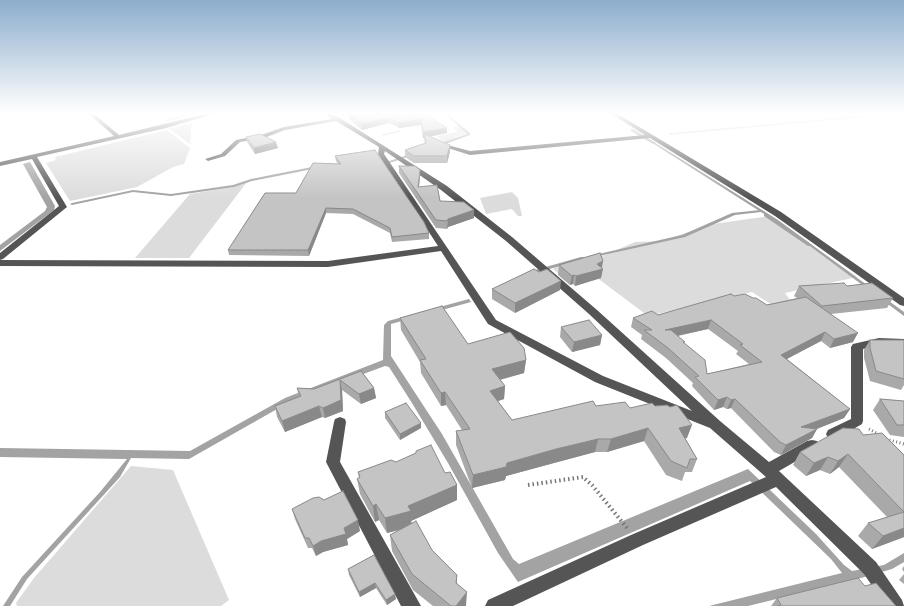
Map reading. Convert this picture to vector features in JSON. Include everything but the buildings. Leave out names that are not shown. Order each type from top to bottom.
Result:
[{"type":"street","points":[[0,164],[100,141]]},
{"type":"street","points":[[208,159],[223,154],[238,141]]},
{"type":"street","points":[[374,141],[444,188],[509,239],[593,312],[715,425],[773,474],[870,568],[896,606]]},
{"type":"street","points":[[444,146],[470,153],[595,141]]},
{"type":"street","points":[[660,141],[778,214],[904,303]]},
{"type":"street","points":[[382,147],[381,154],[492,322],[599,379],[715,425]]},
{"type":"street","points":[[0,257],[64,207],[34,157]]},
{"type":"street","points":[[0,263],[328,264],[442,248]]},
{"type":"street","points":[[494,606],[773,474],[857,421],[857,347],[879,342],[904,343]]},
{"type":"street","points":[[340,422],[333,462],[408,602],[412,606]]},
{"type":"path","points":[[857,421],[884,438],[904,444]]},
{"type":"path","points":[[528,485],[583,477],[592,485],[636,540]]},
{"type":"shaded area","points":[[120,141],[181,141],[190,148],[184,164],[173,167],[137,187],[70,201],[46,163],[56,160],[55,157]]},
{"type":"shaded area","points":[[650,141],[653,141],[778,220],[904,312],[904,316],[783,226]]},
{"type":"shaded area","points":[[30,162],[55,206],[54,210],[0,251],[0,245],[45,211],[47,207],[23,164]]},
{"type":"shaded area","points":[[247,182],[189,258],[135,258],[190,194],[233,187]]},
{"type":"shaded area","points":[[512,192],[518,198],[522,216],[518,216],[512,209],[486,214],[480,198]]},
{"type":"shaded area","points":[[770,216],[857,277],[785,293],[794,305],[778,309],[752,292],[648,316],[584,268],[560,275],[553,269],[565,262],[605,255],[635,242],[662,241],[713,224]]},
{"type":"shaded area","points":[[469,299],[471,302],[391,324],[391,356],[442,434],[513,559],[519,564],[748,469],[816,534],[844,565],[852,571],[884,565],[904,553],[904,562],[892,569],[854,580],[748,606],[709,606],[842,573],[831,559],[750,481],[518,582],[498,553],[448,463],[412,403],[389,367],[385,366],[293,400],[189,459],[131,458],[120,477],[27,579],[10,606],[3,606],[22,577],[100,492],[127,459],[0,457],[0,448],[190,451],[285,398],[383,360],[384,325],[388,321]]},
{"type":"shaded area","points":[[131,466],[173,470],[229,600],[221,606],[17,606],[16,603],[34,578]]},
{"type":"waterway","points":[[439,145],[449,141]]},
{"type":"waterway","points":[[382,164],[412,155]]},
{"type":"waterway","points":[[72,204],[133,191],[171,195],[234,186],[251,180],[317,167]]},
{"type":"waterway","points":[[594,256],[683,236],[734,214],[760,211]]},
{"type":"waterway","points":[[766,215],[810,245]]},
{"type":"waterway","points":[[530,273],[583,258]]}]
